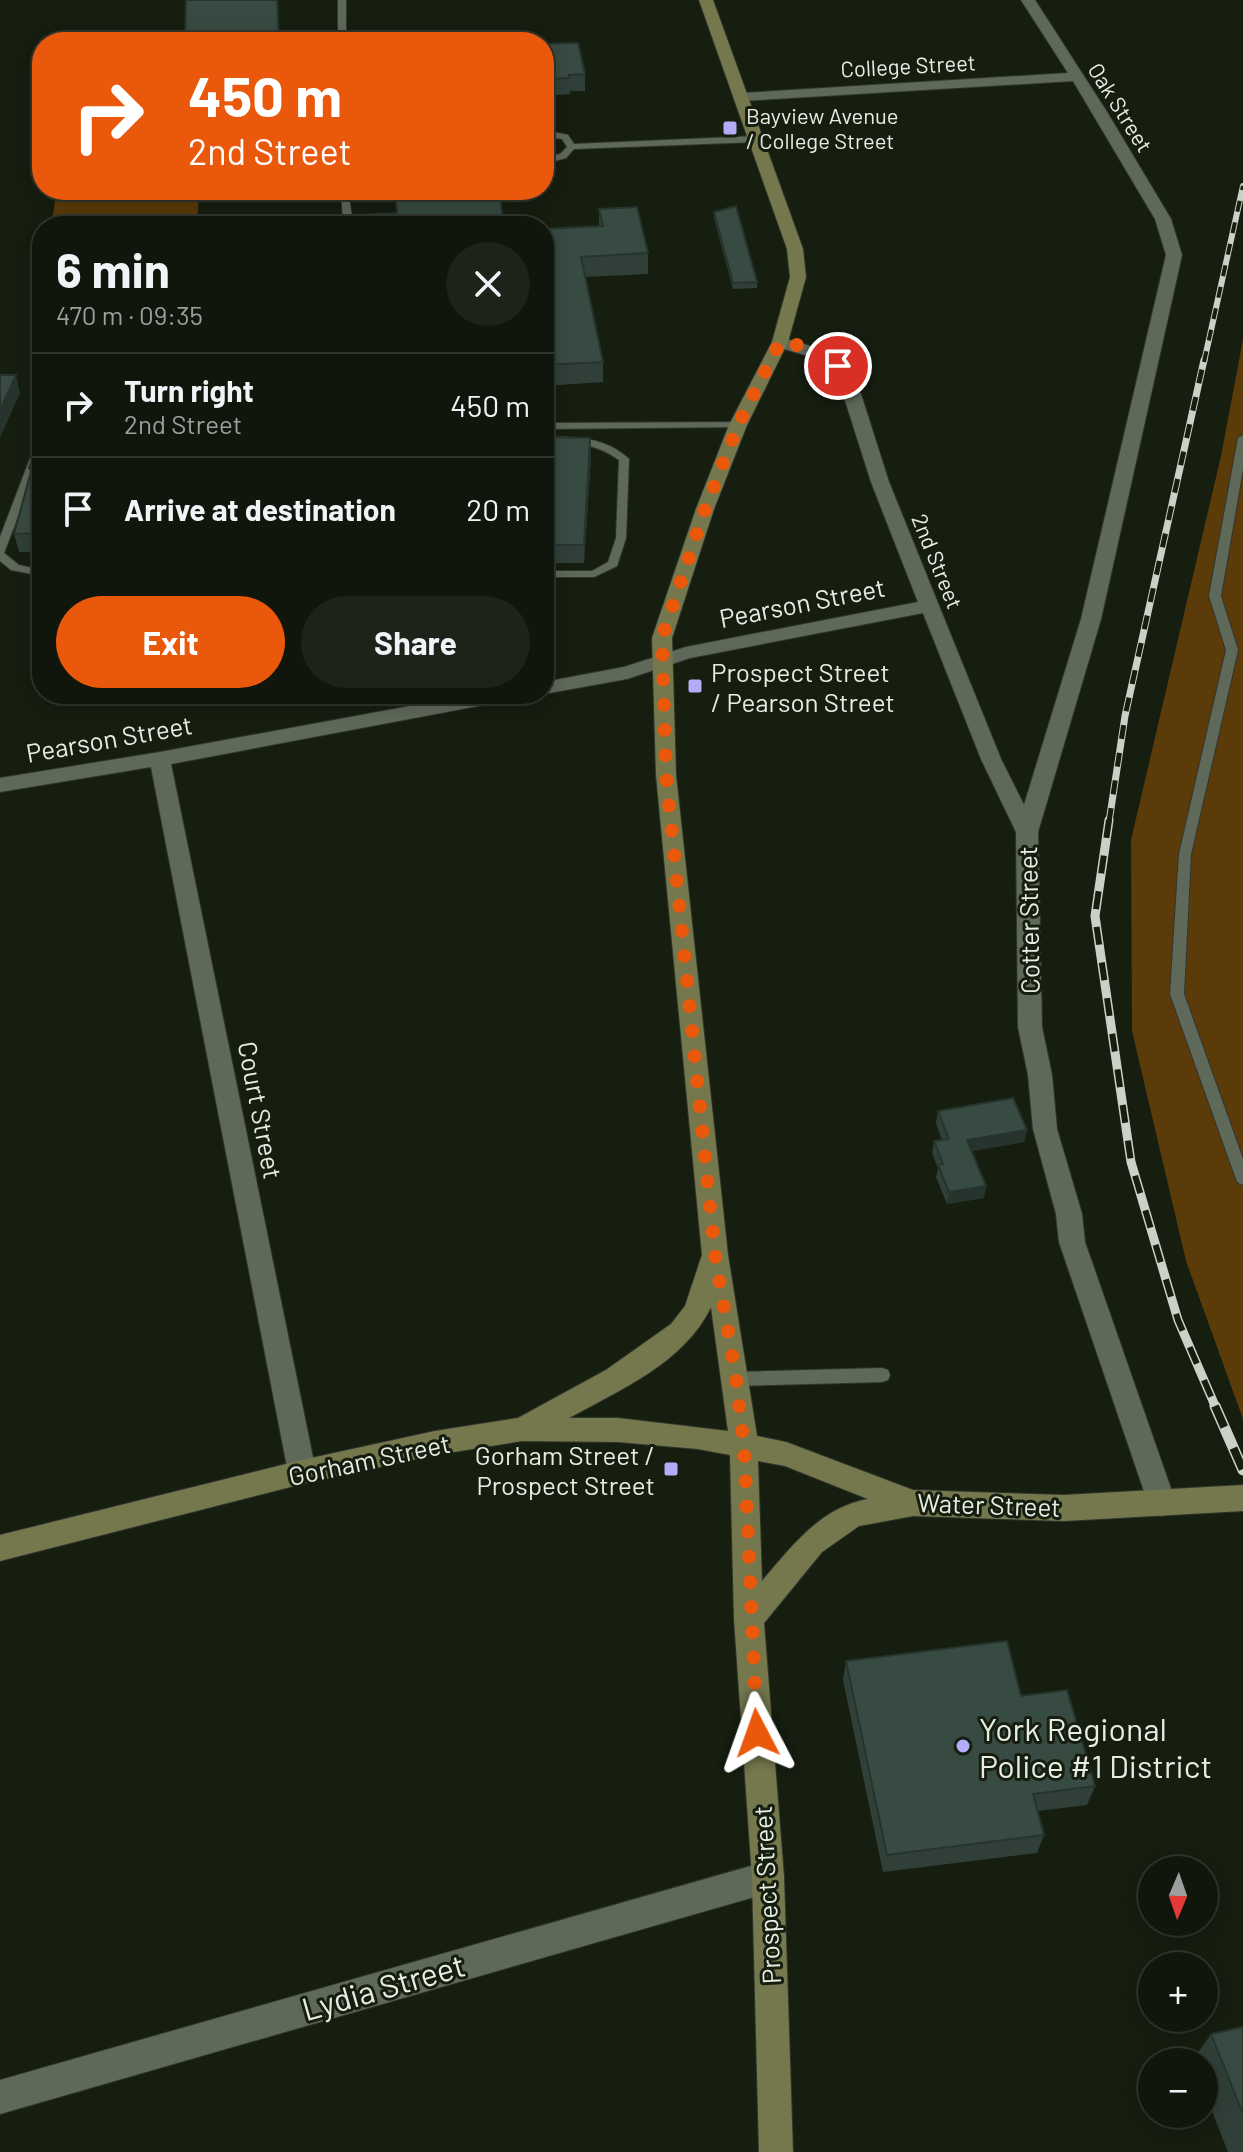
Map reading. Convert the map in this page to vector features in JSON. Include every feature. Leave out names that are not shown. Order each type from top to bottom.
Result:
[{"type":"main road","points":[[706,0],[757,139]]},
{"type":"main road","name":"Prospect Street","points":[[757,139],[795,249],[798,277],[780,342],[738,425],[705,509],[662,638],[662,663],[666,775],[715,1255],[744,1446],[749,1619],[768,1877],[776,2152]]},
{"type":"main road","points":[[522,1429],[632,1368],[662,1347],[693,1316],[715,1255]]},
{"type":"main road","name":"Gorham Street","points":[[0,1548],[302,1472],[435,1443],[522,1429],[618,1430],[698,1437],[744,1446]]},
{"type":"main road","name":"Water Street","points":[[744,1446],[786,1454],[912,1503],[1064,1508],[1243,1498]]},
{"type":"main road","points":[[749,1619],[812,1543],[853,1514],[912,1503]]},
{"type":"street","name":"Oak Street","points":[[1028,0],[1163,219],[1171,240]]},
{"type":"street","name":"College Street","points":[[742,97],[1077,77]]},
{"type":"street","name":"Cotter Street","points":[[1162,1503],[1072,1242],[1069,1214],[1045,1129],[1030,1027],[1027,832],[1091,619],[1174,255],[1171,240]]},
{"type":"street","name":"2nd Street","points":[[780,342],[818,352],[831,358],[838,366],[852,394],[880,482],[991,759],[1027,832]]},
{"type":"street","name":"Pearson Street","points":[[554,686],[662,663],[686,653],[931,605]]},
{"type":"street","name":"Pearson Street","points":[[0,785],[160,759],[438,704]]},
{"type":"street","name":"Court Street","points":[[160,759],[302,1472]]},
{"type":"street","name":"Lydia Street","points":[[0,2097],[768,1877]]},
{"type":"lane","points":[[342,0],[342,32]]},
{"type":"lane","points":[[554,135],[565,137],[572,147]]},
{"type":"lane","points":[[554,158],[563,156],[572,147],[757,139]]},
{"type":"lane","points":[[554,426],[738,425]]},
{"type":"lane","points":[[1243,438],[1215,596],[1232,650],[1185,854],[1177,994],[1243,1179]]},
{"type":"lane","points":[[554,440],[586,439],[610,448],[624,459],[621,538],[613,564],[594,574],[554,574]]},
{"type":"lane","points":[[32,467],[0,553],[15,568],[32,571]]},
{"type":"lane","points":[[736,1379],[882,1375]]},
{"type":"shaded area","points":[[55,200],[198,200],[198,216],[53,216]]},
{"type":"shaded area","points":[[1243,339],[1243,1419],[1186,1261],[1132,1031],[1131,840],[1221,456]]},
{"type":"building","points":[[186,0],[277,0],[279,32],[185,32]]},
{"type":"building","points":[[578,43],[585,74],[554,79],[554,44]]},
{"type":"building","points":[[396,200],[500,200],[503,216],[360,216],[397,213]]},
{"type":"building","points":[[736,206],[757,282],[733,283],[714,212]]},
{"type":"building","points":[[637,207],[648,253],[581,257],[603,362],[554,364],[554,228],[603,226],[599,209]]},
{"type":"building","points":[[0,375],[16,375],[0,410]]},
{"type":"building","points":[[554,437],[590,438],[584,545],[554,545]]},
{"type":"building","points":[[32,468],[32,533],[14,534]]},
{"type":"building","points":[[1013,1098],[1027,1130],[967,1140],[986,1186],[949,1192],[938,1165],[943,1164],[934,1141],[949,1139],[938,1111]]},
{"type":"building","name":"York Regional Police #1 District","points":[[1007,1641],[1021,1696],[1067,1690],[1095,1786],[1033,1794],[1044,1835],[887,1855],[846,1661]]},
{"type":"building","points":[[1243,2027],[1243,2114],[1218,2048],[1211,2034]]},
{"type":"railway","points":[[1204,362],[1243,186]]},
{"type":"railway","points":[[1109,822],[1125,716],[1204,360]]},
{"type":"railway","points":[[1109,820],[1095,916],[1131,1162],[1178,1320],[1216,1408]]},
{"type":"railway","points":[[1215,1406],[1243,1470]]},
{"type":"place","name":"Bayview Avenue / College Street","points":[[730,128]]},
{"type":"place","name":"Prospect Street / Pearson Street","points":[[695,686]]},
{"type":"place","name":"Gorham Street / Prospect Street","points":[[671,1469]]},
{"type":"place","name":"York Regional Police #1 District","points":[[963,1746]]},
{"type":"route","points":[[757,1733],[749,1619],[744,1446],[715,1255],[666,775],[662,638],[705,509],[738,425],[780,342],[818,352],[831,358],[838,366]]}]
